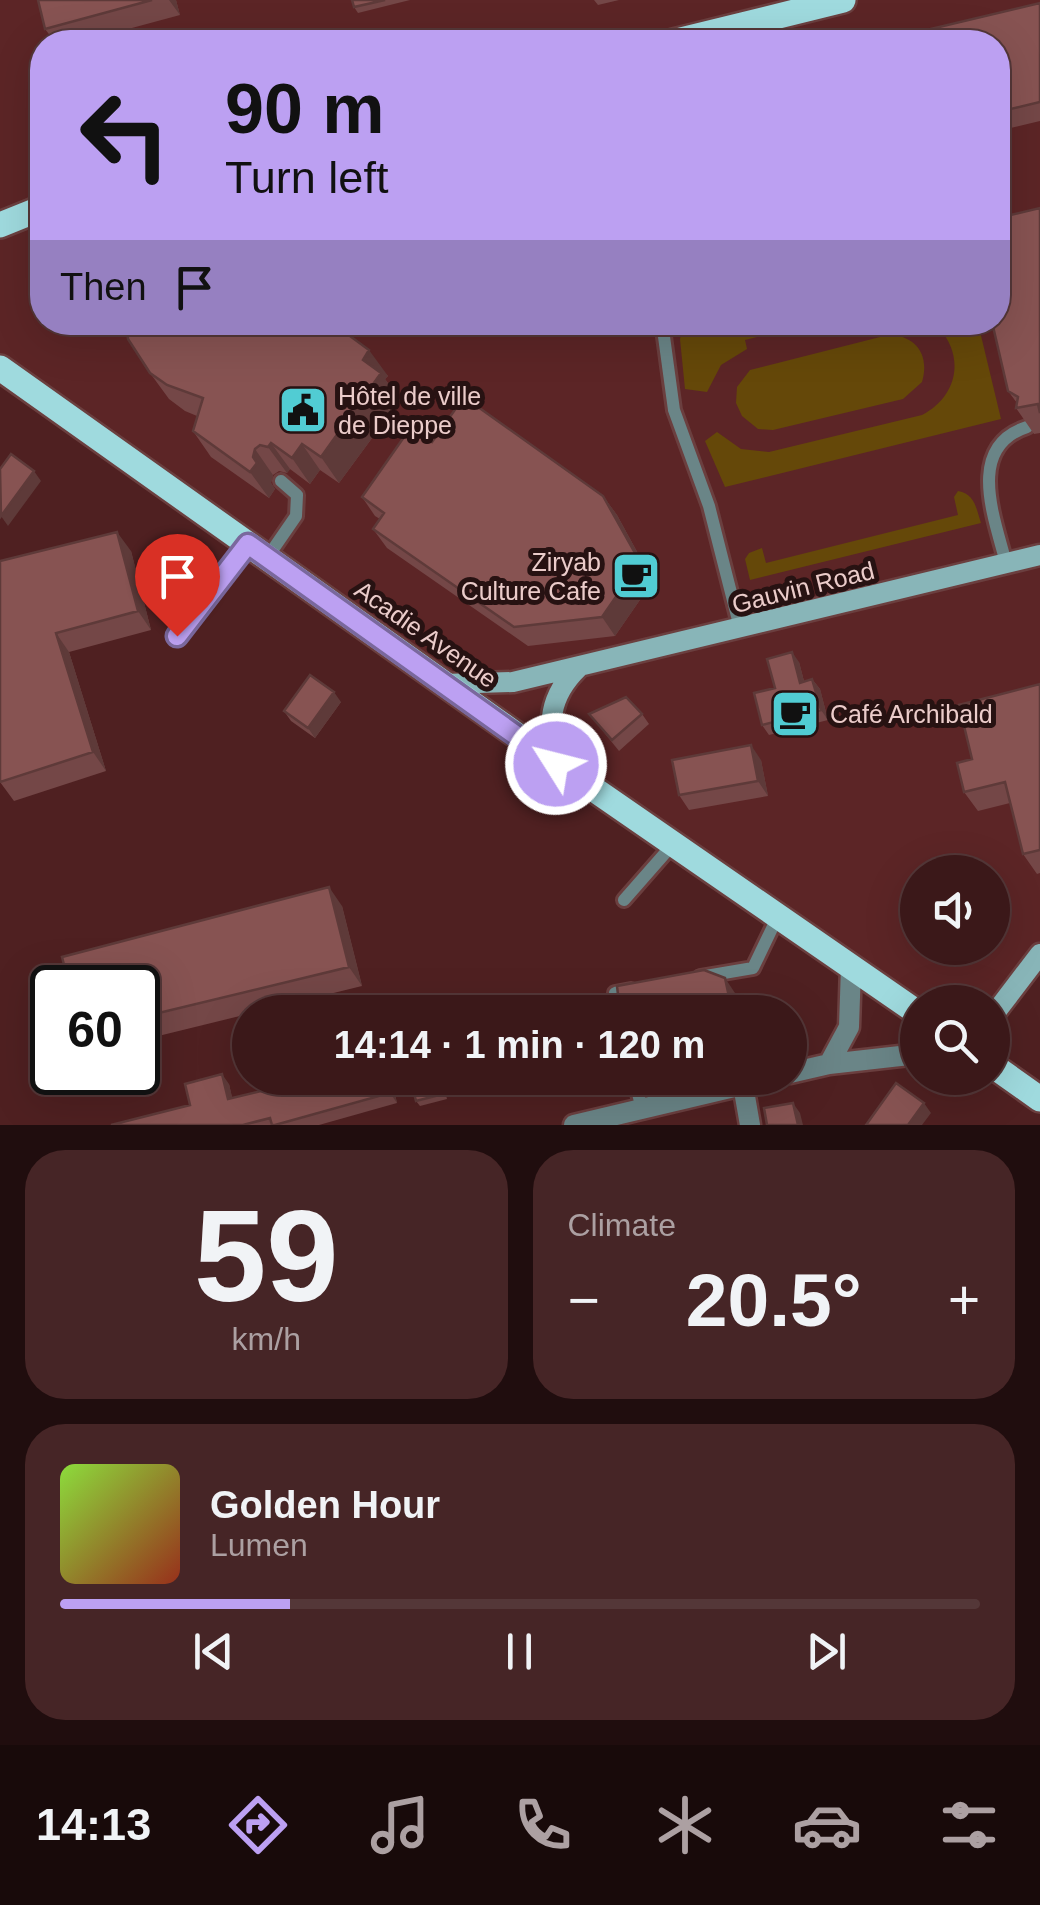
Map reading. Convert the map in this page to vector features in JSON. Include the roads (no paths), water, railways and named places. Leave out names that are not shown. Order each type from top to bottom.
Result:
[{"type":"main road","points":[[722,30],[843,0]]},
{"type":"main road","points":[[0,206],[30,200]]},
{"type":"main road","points":[[0,225],[30,213]]},
{"type":"main road","name":"Acadie Avenue","points":[[0,368],[556,764],[900,1001]]},
{"type":"main road","points":[[1010,1077],[1040,1098]]},
{"type":"street","name":"Gauvin Road","points":[[444,684],[514,682],[1040,554]]},
{"type":"street","points":[[556,764],[550,714],[561,686],[578,668]]},
{"type":"street","points":[[1010,994],[1040,954]]},
{"type":"street","points":[[829,1064],[850,1026],[850,967]]},
{"type":"street","points":[[807,1069],[900,1056]]},
{"type":"street","points":[[574,1125],[699,1095]]},
{"type":"street","points":[[745,1095],[750,1125]]},
{"type":"lane","points":[[664,335],[674,410],[709,506],[740,628]]},
{"type":"lane","points":[[1006,563],[988,491],[988,472],[1010,434],[1026,427]]},
{"type":"lane","points":[[177,636],[298,508],[297,495],[280,481]]},
{"type":"lane","points":[[624,900],[674,842]]},
{"type":"lane","points":[[684,980],[753,968],[778,916]]},
{"type":"lane","points":[[615,995],[649,986]]},
{"type":"lane","points":[[638,1095],[642,1109]]},
{"type":"place","name":"Hôtel de ville de Dieppe","points":[[303,410]]},
{"type":"place","name":"Ziryab Culture Cafe","points":[[636,576]]},
{"type":"place","name":"Café Archibald","points":[[795,714]]}]
